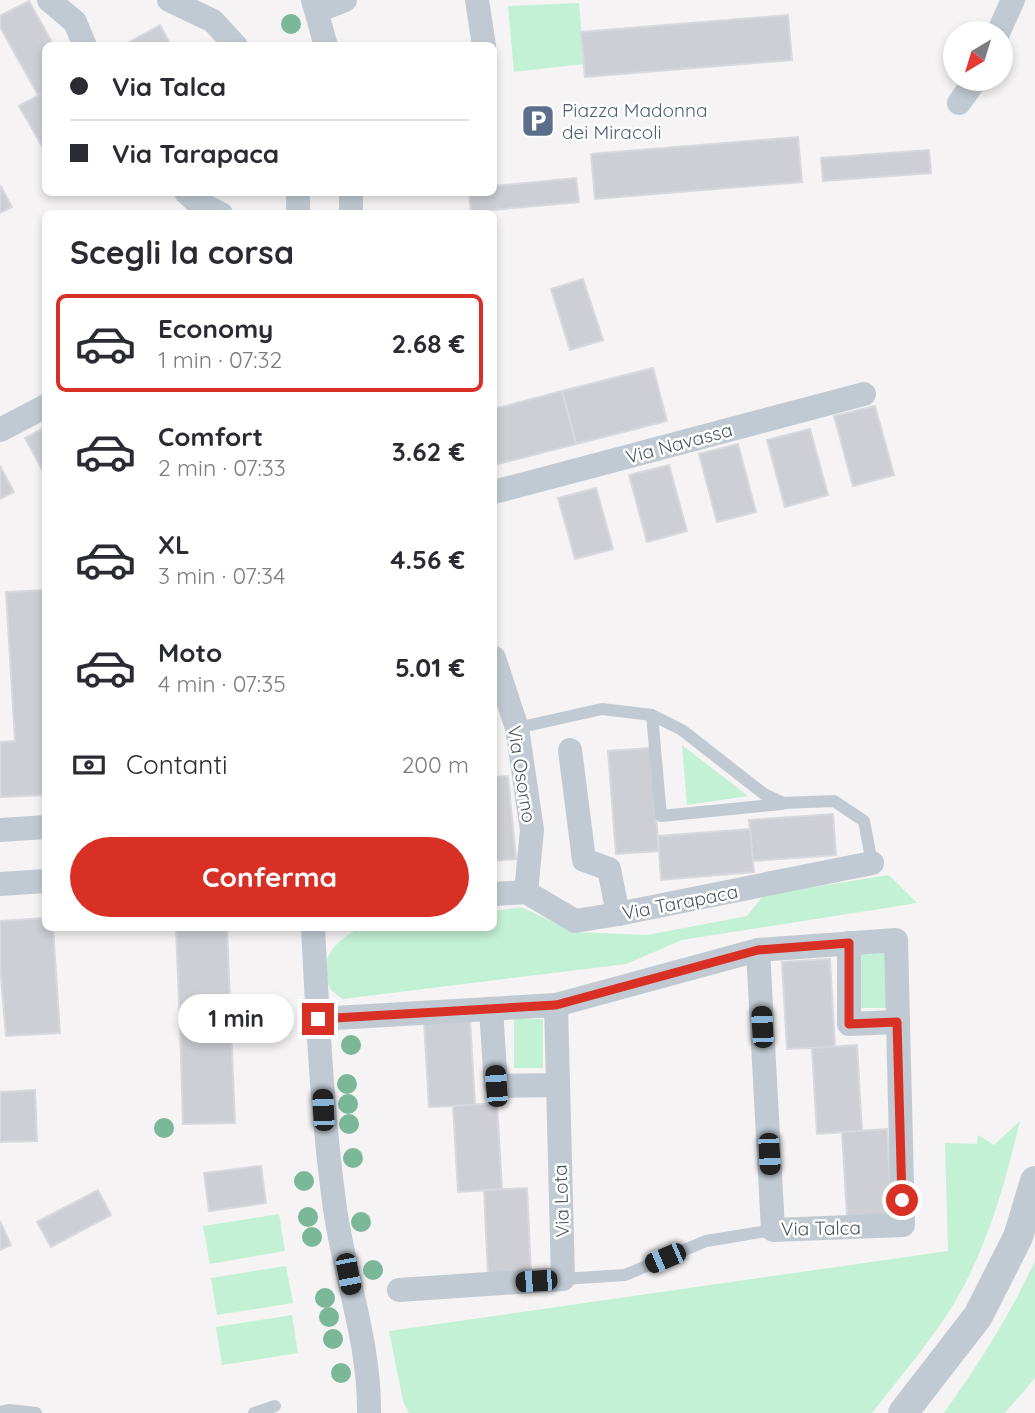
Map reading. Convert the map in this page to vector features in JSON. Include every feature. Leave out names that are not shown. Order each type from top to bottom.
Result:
[{"type":"street","points":[[49,0],[75,22],[83,42]]},
{"type":"street","points":[[169,0],[213,21],[232,42]]},
{"type":"street","points":[[325,42],[315,5],[345,0]]},
{"type":"street","points":[[477,0],[483,42]]},
{"type":"street","points":[[1003,21],[1013,0]]},
{"type":"street","points":[[959,103],[968,91]]},
{"type":"street","points":[[191,196],[213,210]]},
{"type":"street","name":"Via Navassa","points":[[497,491],[864,394]]},
{"type":"street","points":[[0,430],[42,408]]},
{"type":"street","name":"Via Osorno","points":[[497,667],[517,728],[532,830],[526,892]]},
{"type":"street","points":[[570,750],[584,860],[609,869],[618,914]]},
{"type":"street","points":[[0,830],[42,827]]},
{"type":"street","name":"Via Tarapaca","points":[[526,892],[575,921],[872,863]]},
{"type":"street","points":[[0,884],[42,881]]},
{"type":"street","points":[[497,894],[526,892]]},
{"type":"street","points":[[313,931],[323,1110],[336,1212],[369,1379],[369,1413]]},
{"type":"street","name":"Via Talca","points":[[758,950],[773,1230],[903,1226],[896,940],[849,943]]},
{"type":"street","points":[[318,1019],[556,1005],[758,950],[849,943],[849,1024],[897,1022]]},
{"type":"street","name":"Via Lota","points":[[556,1005],[563,1279]]},
{"type":"street","points":[[491,1009],[496,1086],[558,1085]]},
{"type":"street","points":[[903,1413],[978,1316],[1018,1237],[1035,1181]]},
{"type":"street","points":[[399,1290],[563,1279]]},
{"type":"street","points":[[369,1379],[386,1413]]},
{"type":"lane","points":[[517,728],[602,709],[652,715],[682,730],[764,794],[783,803]]},
{"type":"lane","points":[[652,715],[661,817],[783,803],[834,801],[864,821],[872,863]]},
{"type":"lane","points":[[563,1279],[625,1275],[706,1241],[773,1230]]},
{"type":"lane","points":[[254,1413],[275,1406]]},
{"type":"lane","points":[[0,1412],[9,1410],[36,1413]]},
{"type":"green space","points":[[579,3],[584,64],[514,72],[508,6]]},
{"type":"green space","points":[[682,745],[748,796],[687,805]]},
{"type":"green space","points":[[889,875],[917,903],[682,940],[626,964],[343,999],[331,989],[326,978],[325,969],[331,952],[337,944],[355,931],[497,931],[497,911],[521,907],[574,932],[647,935],[747,916],[764,895]]},
{"type":"green space","points":[[886,950],[888,1008],[861,1008],[860,951]]},
{"type":"green space","points":[[514,1019],[543,1019],[543,1068],[514,1068]]},
{"type":"green space","points":[[1020,1121],[994,1214],[967,1281],[936,1331],[872,1413],[409,1413],[403,1401],[389,1331],[948,1251],[945,1143],[977,1144],[978,1135],[994,1145]]},
{"type":"green space","points":[[279,1214],[285,1251],[210,1264],[203,1226]]},
{"type":"green space","points":[[1035,1261],[1035,1378],[1005,1413],[944,1413],[993,1339]]},
{"type":"green space","points":[[286,1266],[293,1303],[217,1315],[211,1278]]},
{"type":"green space","points":[[292,1315],[298,1353],[222,1365],[216,1327]]},
{"type":"building","points":[[29,1],[52,42],[42,42],[42,93],[38,95],[0,27],[0,16]]},
{"type":"building","points":[[788,15],[792,60],[585,77],[581,32]]},
{"type":"building","points":[[160,25],[169,42],[129,42]]},
{"type":"building","points":[[42,93],[42,146],[19,106]]},
{"type":"building","points":[[798,137],[802,182],[595,199],[591,154]]},
{"type":"building","points":[[929,150],[931,173],[823,181],[821,158]]},
{"type":"building","points":[[576,178],[579,202],[471,210],[469,196],[497,196],[497,186]]},
{"type":"building","points":[[0,185],[12,207],[0,213]]},
{"type":"building","points":[[583,279],[603,340],[570,350],[551,289]]},
{"type":"building","points":[[653,368],[667,421],[576,444],[562,391]]},
{"type":"building","points":[[562,391],[576,444],[497,464],[497,408]]},
{"type":"building","points":[[875,406],[894,475],[853,486],[834,416]]},
{"type":"building","points":[[42,429],[42,469],[25,438]]},
{"type":"building","points":[[810,429],[828,495],[785,507],[767,440]]},
{"type":"building","points":[[738,444],[756,512],[717,522],[699,454]]},
{"type":"building","points":[[669,465],[687,531],[647,542],[629,475]]},
{"type":"building","points":[[0,466],[14,492],[0,499]]},
{"type":"building","points":[[596,488],[613,549],[575,559],[558,498]]},
{"type":"building","points":[[42,590],[42,795],[0,797],[0,742],[15,741],[6,592]]},
{"type":"building","points":[[650,748],[659,851],[616,854],[608,751]]},
{"type":"building","points":[[508,776],[516,859],[497,861],[497,777]]},
{"type":"building","points":[[833,814],[836,855],[753,861],[749,820]]},
{"type":"building","points":[[750,829],[754,872],[661,880],[658,836]]},
{"type":"building","points":[[42,918],[42,931],[53,931],[60,1033],[6,1036],[0,965],[0,921]]},
{"type":"building","points":[[176,931],[227,931],[231,1026],[180,1027]]},
{"type":"building","points":[[830,959],[835,1047],[787,1049],[782,962]]},
{"type":"building","points":[[470,1019],[475,1105],[429,1107],[424,1021]]},
{"type":"building","points":[[231,1026],[235,1123],[183,1124],[180,1027]]},
{"type":"building","points":[[857,1045],[862,1131],[817,1134],[812,1048]]},
{"type":"building","points":[[35,1090],[37,1141],[0,1142],[0,1092]]},
{"type":"building","points":[[497,1103],[502,1189],[458,1192],[453,1106]]},
{"type":"building","points":[[887,1129],[892,1215],[847,1217],[842,1132]]},
{"type":"building","points":[[261,1166],[266,1203],[209,1211],[204,1173]]},
{"type":"building","points":[[527,1188],[531,1273],[488,1275],[484,1190]]},
{"type":"building","points":[[98,1190],[111,1215],[51,1247],[37,1222]]},
{"type":"building","points":[[0,1221],[11,1245],[0,1250]]},
{"type":"place","name":"Piazza Madonna dei Miracoli","points":[[538,121]]},
{"type":"route","points":[[318,1019],[556,1005],[758,950],[849,943],[849,1024],[897,1022],[902,1200]]}]
